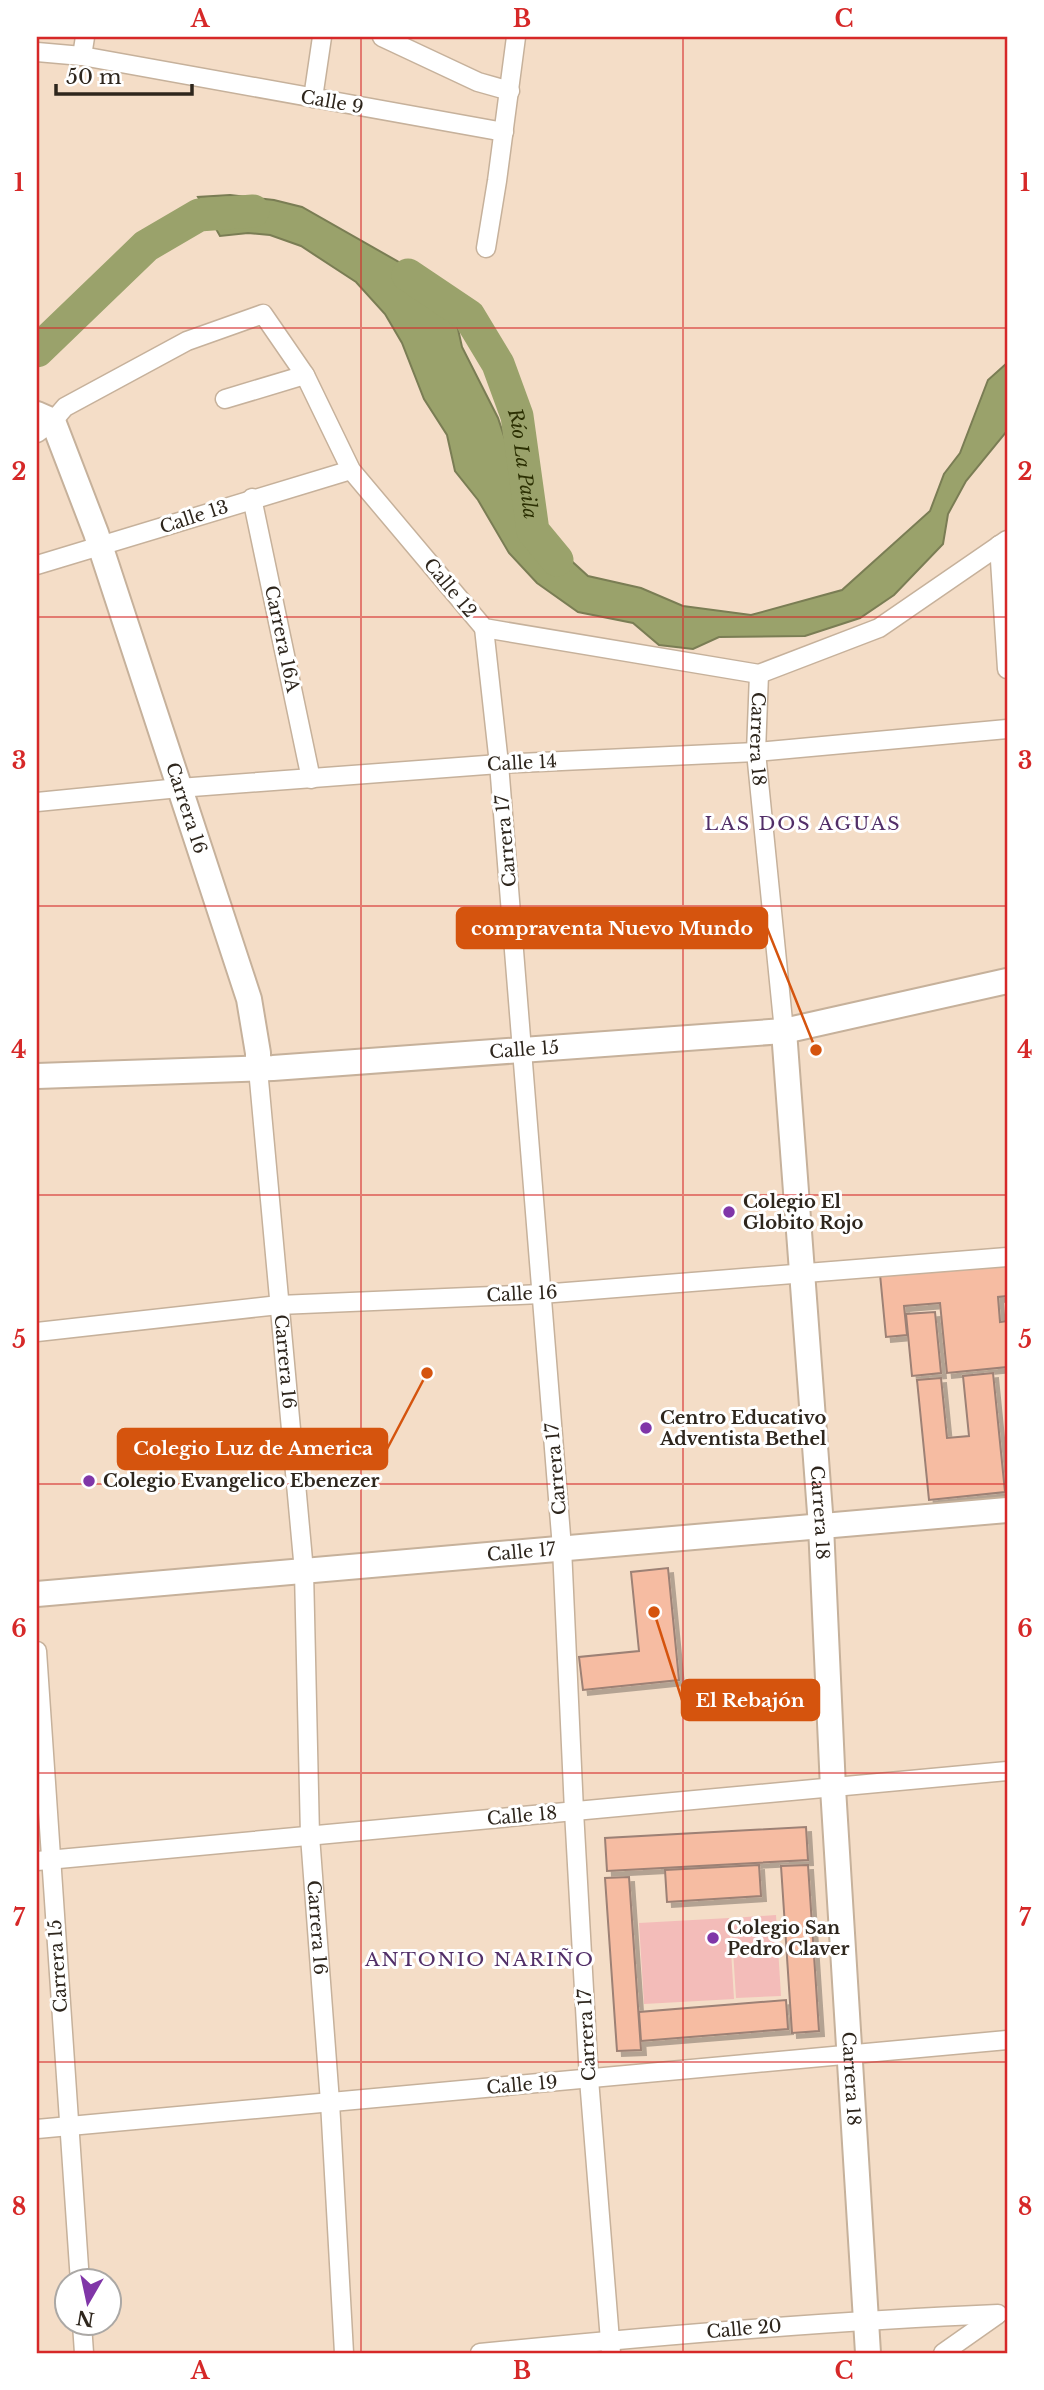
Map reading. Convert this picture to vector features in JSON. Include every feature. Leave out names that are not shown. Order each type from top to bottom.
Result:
[{"type":"street","points":[[82,56],[85,37]]},
{"type":"street","points":[[313,98],[322,37]]},
{"type":"street","points":[[382,37],[478,82],[510,91]]},
{"type":"street","points":[[486,248],[516,37]]},
{"type":"street","name":"Calle 9","points":[[37,52],[82,56],[504,132]]},
{"type":"street","name":"Calle 12","points":[[42,423],[65,407],[187,341],[264,314],[305,375],[351,470],[484,628],[759,674]]},
{"type":"street","points":[[225,399],[305,375]]},
{"type":"street","name":"Carrera 16","points":[[42,423],[96,533],[249,999],[258,1053],[304,1571],[310,1836],[330,2102],[344,2353]]},
{"type":"street","name":"Calle 13","points":[[37,565],[251,498],[351,470]]},
{"type":"street","name":"Carrera 16A","points":[[251,498],[312,779]]},
{"type":"street","points":[[1003,543],[1007,669]]},
{"type":"street","points":[[759,674],[879,628],[1003,543]]},
{"type":"street","name":"Carrera 17","points":[[484,628],[499,764],[562,1548],[589,2078],[611,2347]]},
{"type":"street","name":"Carrera 18","points":[[759,674],[755,752],[784,1031],[804,1274],[821,1526],[832,1787],[867,2353]]},
{"type":"street","name":"Calle 14","points":[[37,802],[179,788],[499,764],[755,752],[1007,729]]},
{"type":"street","name":"Calle 15","points":[[37,1076],[258,1069],[784,1031],[1007,981]]},
{"type":"street","name":"Calle 16","points":[[37,1332],[279,1305],[541,1294],[1007,1257]]},
{"type":"street","name":"Calle 17","points":[[37,1594],[1007,1510]]},
{"type":"street","name":"Carrera 15","points":[[37,1651],[44,1860],[69,2126],[79,2268]]},
{"type":"street","name":"Calle 18","points":[[44,1860],[1007,1771]]},
{"type":"street","name":"Calle 19","points":[[37,2129],[1007,2040]]},
{"type":"street","points":[[943,2353],[1003,2311]]},
{"type":"street","name":"Calle 20","points":[[480,2353],[611,2347],[865,2320],[1003,2311]]},
{"type":"shaded area","points":[[230,195],[274,200],[302,207],[427,278],[454,311],[462,347],[498,418],[513,463],[516,494],[531,524],[588,576],[641,588],[683,606],[751,615],[842,590],[930,511],[944,474],[960,453],[988,380],[1007,363],[1007,431],[966,481],[948,514],[943,544],[894,595],[860,618],[805,636],[719,637],[693,649],[659,645],[633,623],[578,612],[537,583],[509,553],[478,500],[455,471],[447,435],[424,399],[402,343],[385,314],[356,282],[301,246],[270,235],[248,233],[220,236],[198,197]]},
{"type":"shaded area","points":[[776,1915],[781,1996],[736,1998],[731,1918]]},
{"type":"shaded area","points":[[729,1918],[734,1999],[644,2004],[639,1923]]},
{"type":"building","points":[[1007,1262],[1007,1296],[998,1297],[1000,1322],[1007,1321],[1007,1367],[947,1373],[940,1303],[904,1306],[907,1335],[886,1337],[880,1274]]},
{"type":"building","points":[[935,1312],[941,1373],[912,1376],[906,1314]]},
{"type":"building","points":[[993,1373],[1005,1492],[929,1500],[917,1380],[941,1378],[947,1438],[969,1436],[963,1376]]},
{"type":"building","points":[[668,1568],[679,1680],[583,1690],[579,1657],[639,1651],[631,1572]]},
{"type":"building","points":[[806,1827],[808,1860],[607,1871],[605,1838]]},
{"type":"building","points":[[759,1865],[761,1896],[667,1902],[665,1870]]},
{"type":"building","points":[[808,1865],[819,2031],[792,2033],[781,1866]]},
{"type":"building","points":[[629,1877],[641,2050],[617,2051],[605,1878]]},
{"type":"building","points":[[786,2000],[788,2029],[641,2041],[639,2012]]},
{"type":"waterway","name":"Río La Paila","points":[[37,351],[146,246],[199,215],[253,211]]},
{"type":"waterway","name":"Río La Paila","points":[[408,275],[469,316],[498,364],[517,416],[533,531],[557,560]]},
{"type":"place","name":"compraventa Nuevo Mundo","points":[[816,1050]]},
{"type":"place","name":"Colegio El Globito Rojo","points":[[729,1212]]},
{"type":"place","name":"Colegio Luz de America","points":[[427,1373]]},
{"type":"place","name":"Centro Educativo Adventista Bethel","points":[[646,1428]]},
{"type":"place","name":"Colegio Evangelico Ebenezer","points":[[89,1481]]},
{"type":"place","name":"El Rebajón","points":[[654,1612]]},
{"type":"place","name":"Colegio San Pedro Claver","points":[[713,1938]]},
{"type":"district","name":"LAS DOS AGUAS","points":[[803,823]]},
{"type":"district","name":"ANTONIO NARIÑO","points":[[480,1959]]}]
